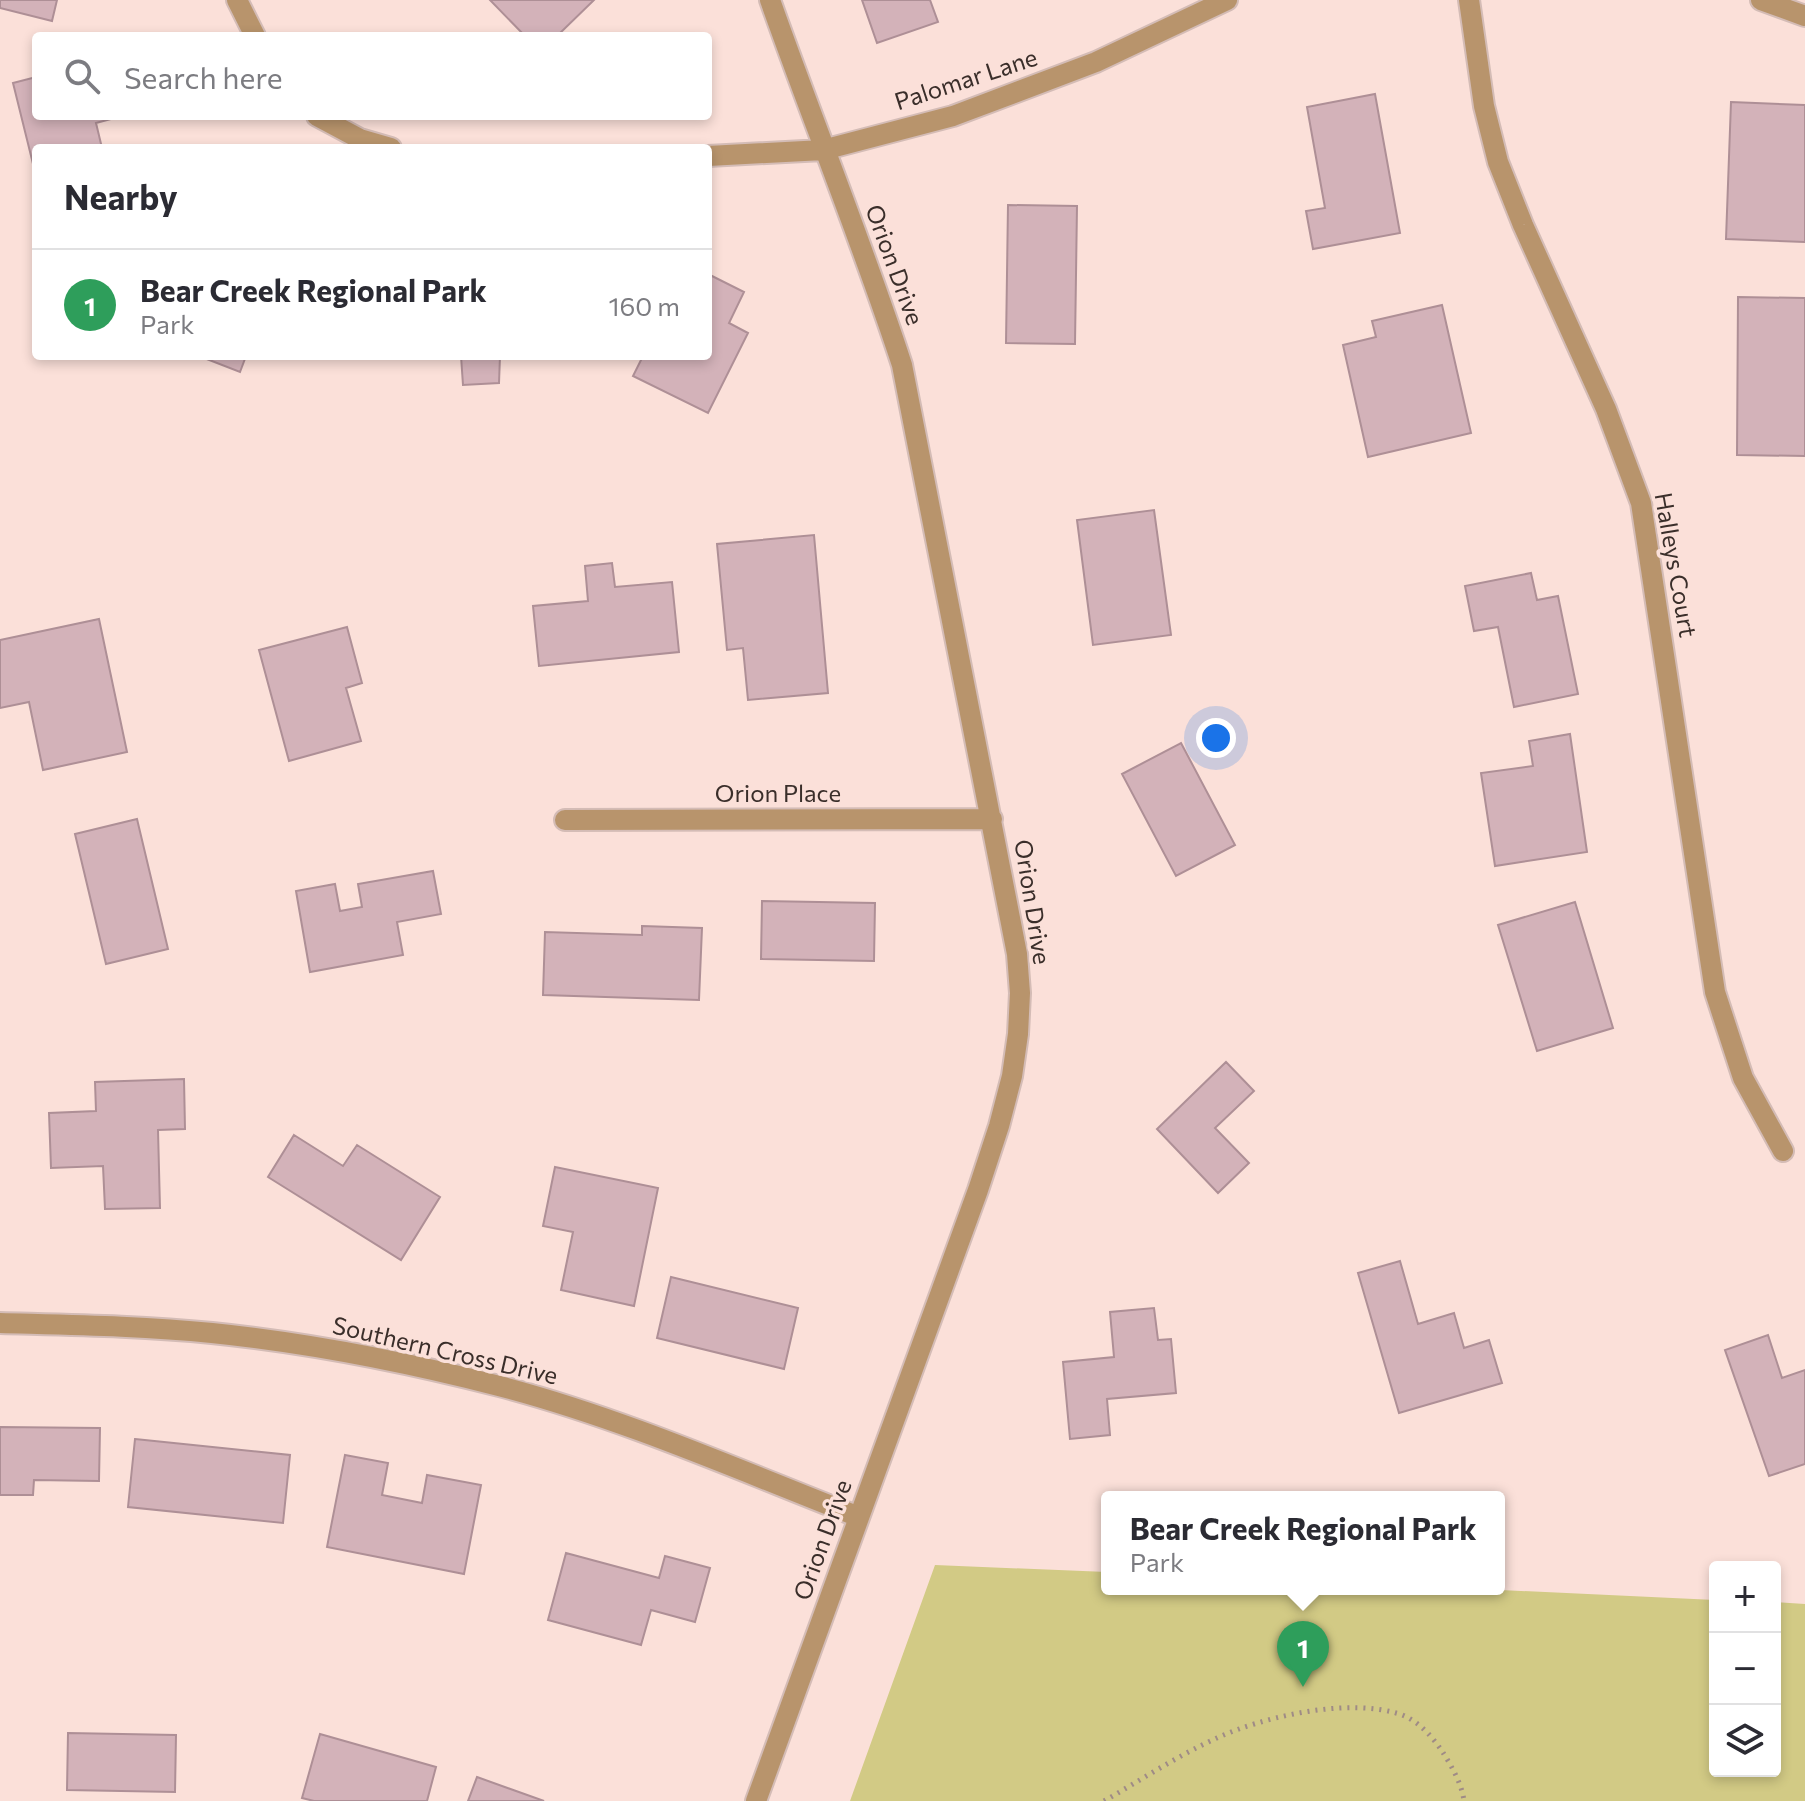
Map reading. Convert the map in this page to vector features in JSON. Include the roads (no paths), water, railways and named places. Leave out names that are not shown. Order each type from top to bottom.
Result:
[{"type":"street","points":[[237,0],[253,32]]},
{"type":"street","name":"Orion Drive","points":[[756,1801],[978,1190],[1012,1076],[1020,993],[1017,954],[992,819],[902,365],[874,280],[823,150],[770,0]]},
{"type":"street","name":"Palomar Lane","points":[[712,156],[823,150],[953,116],[1096,62],[1227,0]]},
{"type":"street","name":"Halleys Court","points":[[1469,0],[1484,106],[1498,162],[1606,409],[1641,503],[1715,992],[1743,1078],[1783,1151]]},
{"type":"street","points":[[1761,0],[1805,16]]},
{"type":"street","points":[[324,120],[360,139],[377,144]]},
{"type":"street","name":"Orion Place","points":[[565,820],[992,819]]},
{"type":"street","name":"Southern Cross Drive","points":[[0,1323],[123,1326],[213,1333],[310,1346],[402,1364],[501,1387],[602,1419],[859,1517]]},
{"type":"place","name":"Bear Creek Regional Park","points":[[1303,1687]]}]
